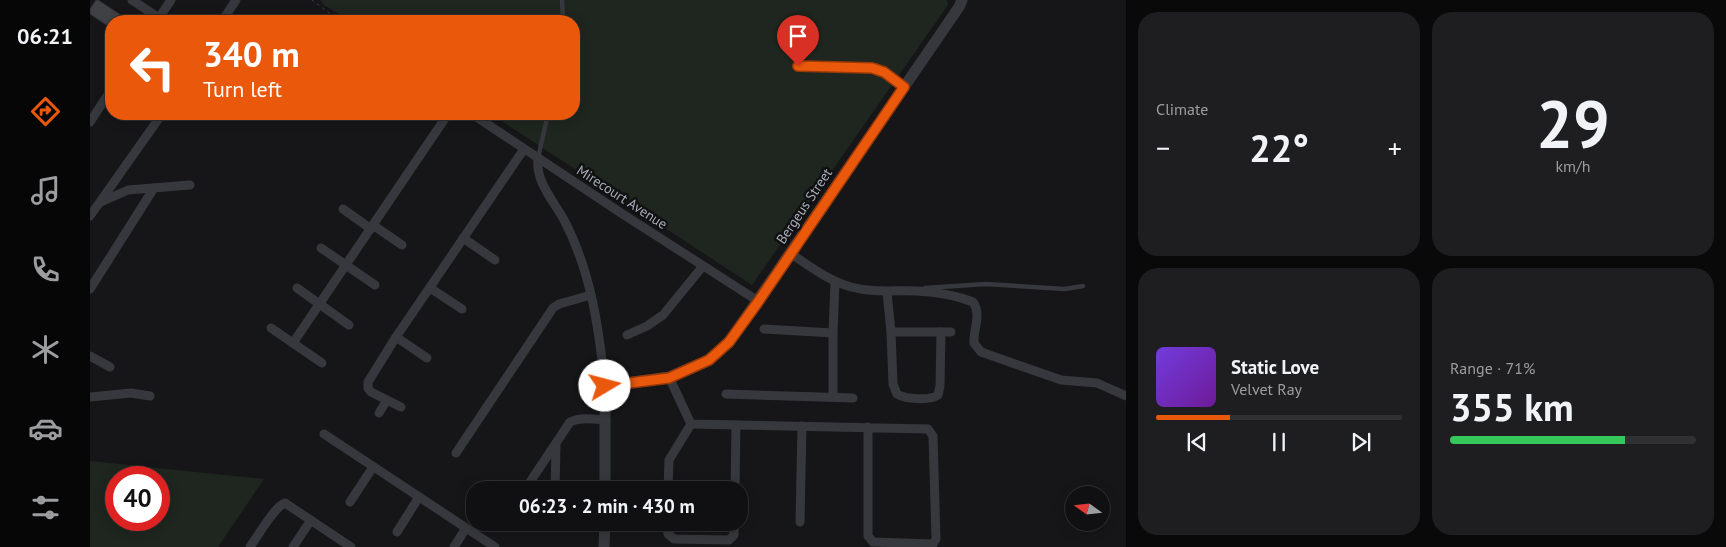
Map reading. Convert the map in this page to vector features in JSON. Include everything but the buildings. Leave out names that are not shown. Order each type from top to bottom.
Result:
[{"type":"street","points":[[132,0],[153,15]]},
{"type":"street","points":[[161,15],[171,0]]},
{"type":"street","points":[[226,15],[236,0]]},
{"type":"street","name":"Bergeus Street","points":[[605,386],[669,378],[709,360],[729,342],[962,0]]},
{"type":"street","points":[[90,122],[105,99]]},
{"type":"street","points":[[90,216],[158,120]]},
{"type":"street","points":[[293,344],[444,120]]},
{"type":"street","name":"Mirecourt Avenue","points":[[481,120],[758,302]]},
{"type":"street","points":[[401,407],[370,392],[367,385],[370,378],[396,336],[524,148]]},
{"type":"street","points":[[538,158],[539,177],[564,220],[578,250],[591,295],[605,386],[605,481]]},
{"type":"street","points":[[98,203],[124,191],[190,185]]},
{"type":"street","points":[[90,289],[154,188]]},
{"type":"street","points":[[343,210],[402,245]]},
{"type":"street","points":[[463,238],[495,260]]},
{"type":"street","points":[[321,248],[375,286]]},
{"type":"street","points":[[790,254],[835,282],[864,290],[936,293],[974,302],[977,310],[974,343],[981,352],[1062,380],[1097,383],[1126,396]]},
{"type":"street","points":[[627,335],[647,326],[663,315],[703,266]]},
{"type":"street","points":[[833,397],[835,282]]},
{"type":"street","points":[[298,288],[349,325]]},
{"type":"street","points":[[430,288],[462,309]]},
{"type":"street","points":[[887,292],[894,390],[896,394],[918,398],[936,397],[939,391],[941,332]]},
{"type":"street","points":[[456,453],[553,308],[559,304],[591,295]]},
{"type":"street","points":[[271,328],[322,363]]},
{"type":"street","points":[[764,329],[833,333]]},
{"type":"street","points":[[891,332],[951,332]]},
{"type":"street","points":[[396,336],[427,358]]},
{"type":"street","points":[[90,356],[110,367]]},
{"type":"street","points":[[669,378],[691,424]]},
{"type":"street","points":[[90,397],[130,393],[150,396]]},
{"type":"street","points":[[726,394],[853,398]]},
{"type":"street","points":[[379,413],[387,400]]},
{"type":"street","points":[[531,481],[570,422],[583,419],[606,420]]},
{"type":"street","points":[[691,424],[736,425],[868,427],[926,428],[932,432],[936,539],[933,544],[873,542],[868,538],[868,427]]},
{"type":"street","points":[[668,481],[669,460],[691,424]]},
{"type":"street","points":[[735,481],[736,425]]},
{"type":"street","points":[[800,522],[802,426]]},
{"type":"street","points":[[324,434],[466,528],[454,547]]},
{"type":"street","points":[[554,481],[556,444]]},
{"type":"street","points":[[350,502],[374,467]]},
{"type":"street","points":[[396,532],[419,497]]},
{"type":"street","points":[[250,547],[281,505],[310,522],[337,544],[351,547]]},
{"type":"street","points":[[293,547],[310,522]]},
{"type":"street","points":[[471,531],[495,547]]},
{"type":"street","points":[[604,547],[605,531]]},
{"type":"street","points":[[668,531],[668,534],[674,539],[729,540],[734,535],[734,531]]},
{"type":"lane","points":[[562,0],[563,15]]},
{"type":"lane","points":[[798,66],[872,68],[884,72],[904,87]]},
{"type":"lane","points":[[538,158],[547,120]]},
{"type":"lane","points":[[901,291],[944,286],[977,285],[1066,289],[1083,286]]},
{"type":"path","points":[[312,0],[332,15]]},
{"type":"shaded area","points":[[320,0],[947,0],[948,5],[752,285],[500,120],[580,120],[580,15],[340,15],[324,5]]},
{"type":"shaded area","points":[[90,461],[138,466],[105,466],[105,531],[170,531],[170,469],[264,479],[218,547],[90,547]]},
{"type":"route","points":[[605,386],[669,378],[709,360],[729,342],[904,87],[884,72],[872,68],[798,66]]}]
